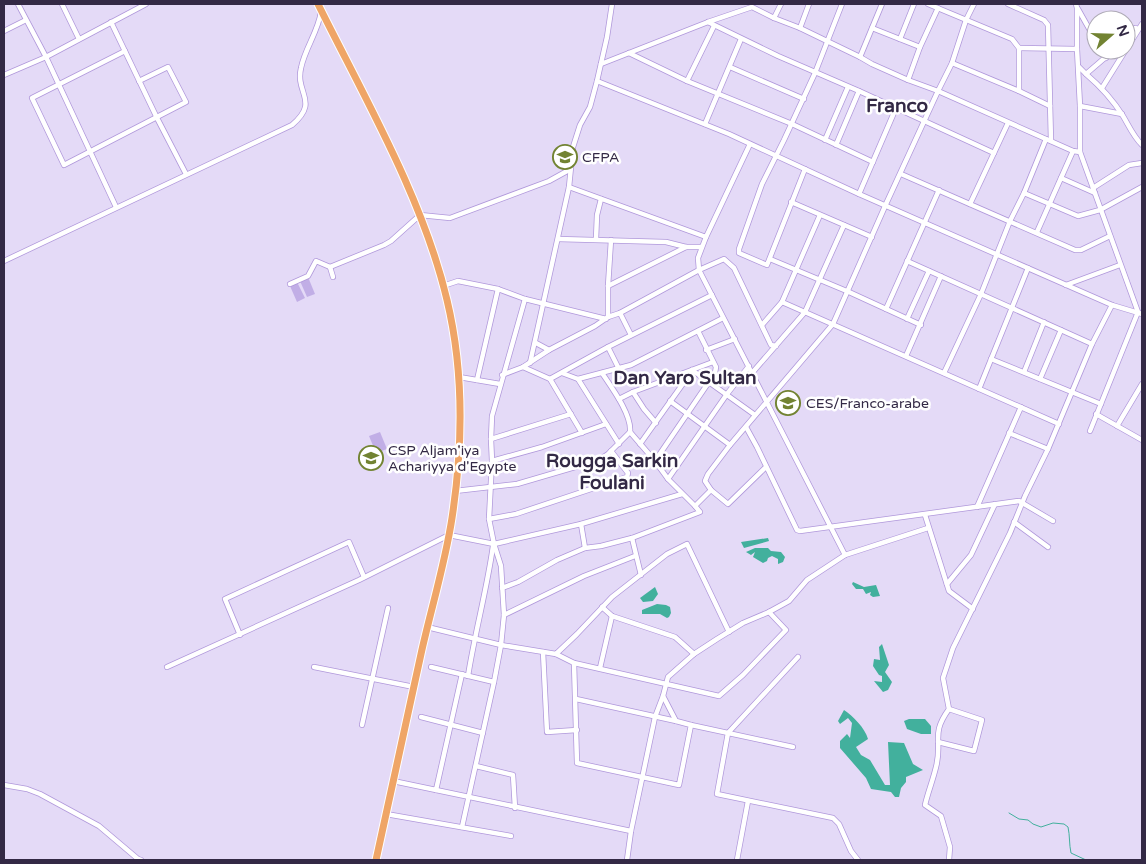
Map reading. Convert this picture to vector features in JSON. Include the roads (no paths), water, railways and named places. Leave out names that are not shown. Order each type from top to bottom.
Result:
[{"type":"highway","points":[[320,7],[394,157],[420,216],[443,286],[452,323],[459,377],[460,428],[449,535],[376,860]]},
{"type":"street","points":[[18,4],[46,57],[116,207]]},
{"type":"street","points":[[62,4],[79,39]]},
{"type":"street","points":[[132,4],[135,9]]},
{"type":"street","points":[[4,75],[46,57],[146,4]]},
{"type":"street","points":[[530,363],[536,343],[569,187],[569,170],[573,147],[580,125],[590,107],[601,64],[612,4]]},
{"type":"street","points":[[774,18],[781,4]]},
{"type":"street","points":[[800,28],[809,4]]},
{"type":"street","points":[[805,169],[767,265],[740,254],[738,250],[762,184],[804,98],[842,4]]},
{"type":"street","points":[[860,57],[882,4]]},
{"type":"street","points":[[900,39],[914,4]]},
{"type":"street","points":[[928,4],[1012,39],[1019,48],[1019,91]]},
{"type":"street","points":[[766,467],[728,504],[711,490],[705,480],[730,445],[833,324],[849,292],[886,204],[952,63],[966,20],[974,4]]},
{"type":"street","points":[[944,373],[981,294],[1010,221],[1048,140],[1050,106],[1049,29],[1046,22],[1008,4]]},
{"type":"street","points":[[1076,6],[1086,24]]},
{"type":"street","points":[[1076,6],[1080,152],[1120,265],[1140,313],[1090,431]]},
{"type":"street","points":[[4,261],[287,128],[303,115],[306,98],[300,80],[301,68],[318,26],[320,7]]},
{"type":"street","points":[[601,64],[750,7],[800,28],[908,80],[938,91],[1073,151],[1080,152]]},
{"type":"street","points":[[908,80],[920,46],[938,8]]},
{"type":"street","points":[[4,31],[26,20]]},
{"type":"street","points":[[111,22],[186,174]]},
{"type":"street","points":[[708,22],[741,39],[994,153]]},
{"type":"street","points":[[686,81],[714,26]]},
{"type":"street","points":[[872,28],[920,46]]},
{"type":"street","points":[[1102,88],[1140,28]]},
{"type":"street","points":[[706,124],[717,93],[741,39]]},
{"type":"street","points":[[1019,48],[1077,49]]},
{"type":"street","points":[[125,51],[32,98],[64,165],[186,102],[168,67],[139,80]]},
{"type":"street","points":[[628,53],[686,81],[792,124],[873,162]]},
{"type":"street","points":[[1086,74],[1104,60]]},
{"type":"street","points":[[952,63],[1050,106]]},
{"type":"street","points":[[730,67],[804,98]]},
{"type":"street","points":[[1079,67],[1102,88],[1142,145]]},
{"type":"street","points":[[597,81],[706,124],[859,194],[886,204],[1112,305],[1140,313]]},
{"type":"street","points":[[825,140],[848,87]]},
{"type":"street","points":[[836,145],[859,91]]},
{"type":"street","points":[[1080,106],[1122,114]]},
{"type":"street","points":[[859,194],[896,108]]},
{"type":"street","points":[[970,204],[1008,123]]},
{"type":"street","points":[[750,144],[701,248],[698,261],[699,270],[845,555]]},
{"type":"street","points":[[1037,232],[1073,151]]},
{"type":"street","points":[[1094,191],[1129,165],[1142,163]]},
{"type":"street","points":[[330,267],[391,241],[420,216],[450,218],[549,181],[569,170]]},
{"type":"street","points":[[901,174],[1078,251],[1110,236]]},
{"type":"street","points":[[1061,178],[1094,191]]},
{"type":"street","points":[[569,187],[706,237]]},
{"type":"street","points":[[1024,194],[1078,216],[1100,210],[1142,187]]},
{"type":"street","points":[[886,309],[939,190]]},
{"type":"street","points":[[596,239],[597,215],[601,198]]},
{"type":"street","points":[[791,202],[872,237]]},
{"type":"street","points":[[762,325],[782,302],[820,215]]},
{"type":"street","points":[[752,373],[805,312],[844,225]]},
{"type":"street","points":[[558,239],[666,242],[686,247],[701,248]]},
{"type":"street","points":[[607,318],[611,240]]},
{"type":"street","points":[[608,286],[686,247]]},
{"type":"street","points":[[502,375],[523,367],[548,350],[607,318],[724,259],[731,264],[771,345],[776,346]]},
{"type":"street","points":[[770,259],[820,279],[921,325]]},
{"type":"street","points":[[290,284],[308,276],[316,261],[330,267],[334,277]]},
{"type":"street","points":[[907,261],[1092,344]]},
{"type":"street","points":[[1066,285],[1120,265]]},
{"type":"street","points":[[979,388],[1028,268]]},
{"type":"street","points":[[907,319],[929,271]]},
{"type":"street","points":[[906,356],[941,276]]},
{"type":"street","points":[[443,286],[458,282],[498,289],[525,299],[607,318]]},
{"type":"street","points":[[476,380],[498,289]]},
{"type":"street","points":[[550,379],[631,335],[712,295]]},
{"type":"street","points":[[462,827],[494,682],[504,615],[500,560],[494,544],[489,519],[492,486],[492,416],[502,375],[525,299]]},
{"type":"street","points":[[782,302],[1059,424]]},
{"type":"street","points":[[950,860],[950,847],[941,816],[925,805],[936,766],[937,732],[949,710],[943,678],[954,648],[1048,449],[1092,344],[1112,305]]},
{"type":"street","points":[[620,313],[631,335]]},
{"type":"street","points":[[562,373],[578,379],[631,365],[723,318]]},
{"type":"street","points":[[1024,372],[1044,322]]},
{"type":"street","points":[[1040,379],[1061,330]]},
{"type":"street","points":[[655,460],[715,373],[716,366],[706,350],[698,331]]},
{"type":"street","points":[[706,350],[735,339]]},
{"type":"street","points":[[536,343],[548,350]]},
{"type":"street","points":[[608,348],[619,369]]},
{"type":"street","points":[[992,359],[1101,404]]},
{"type":"street","points":[[618,399],[713,362]]},
{"type":"street","points":[[668,479],[727,394],[749,366]]},
{"type":"street","points":[[523,367],[550,379],[582,433]]},
{"type":"street","points":[[692,370],[755,415]]},
{"type":"street","points":[[640,444],[692,370]]},
{"type":"street","points":[[502,588],[518,582],[556,560],[585,548],[632,538],[700,512],[668,479],[655,460],[630,432],[630,424],[618,399],[602,373]]},
{"type":"street","points":[[459,377],[500,384]]},
{"type":"street","points":[[578,379],[619,444]]},
{"type":"street","points":[[1117,426],[1142,384]]},
{"type":"street","points":[[633,392],[656,423]]},
{"type":"street","points":[[670,401],[730,445]]},
{"type":"street","points":[[978,507],[1020,407]]},
{"type":"street","points":[[491,439],[571,414]]},
{"type":"street","points":[[1096,414],[1142,440]]},
{"type":"street","points":[[492,461],[542,447],[606,424]]},
{"type":"street","points":[[746,427],[797,530],[800,532],[1020,501],[1053,521]]},
{"type":"street","points":[[455,491],[517,484],[599,460],[619,444],[630,432]]},
{"type":"street","points":[[1009,433],[1048,449]]},
{"type":"street","points":[[489,519],[516,514],[626,477],[628,473],[611,451]]},
{"type":"street","points":[[695,506],[711,490]]},
{"type":"street","points":[[168,667],[364,577],[449,535],[494,544],[580,524],[682,494]]},
{"type":"street","points":[[946,584],[971,555],[996,504]]},
{"type":"street","points":[[925,515],[949,591],[972,609]]},
{"type":"street","points":[[1014,522],[1048,547]]},
{"type":"street","points":[[580,524],[585,548]]},
{"type":"street","points":[[627,860],[655,717],[668,677],[694,654],[743,623],[789,601],[807,580],[819,570],[845,555],[928,528]]},
{"type":"street","points":[[632,538],[641,575]]},
{"type":"street","points":[[240,634],[225,599],[349,542],[364,577]]},
{"type":"street","points":[[436,790],[474,638],[494,544]]},
{"type":"street","points":[[556,654],[612,597],[667,554],[687,544],[729,632]]},
{"type":"street","points":[[504,615],[584,576],[635,556]]},
{"type":"street","points":[[602,607],[612,616],[675,637],[694,654]]},
{"type":"street","points":[[362,725],[388,608]]},
{"type":"street","points":[[428,627],[501,645],[556,654],[574,663],[719,696],[786,630],[769,612]]},
{"type":"street","points":[[600,668],[612,616]]},
{"type":"street","points":[[543,652],[548,732],[577,730]]},
{"type":"street","points":[[798,657],[728,733],[717,794],[833,818],[839,824],[851,851],[858,860]]},
{"type":"street","points":[[574,663],[577,763],[679,785],[691,725]]},
{"type":"street","points":[[314,667],[414,687]]},
{"type":"street","points":[[431,667],[494,682]]},
{"type":"street","points":[[663,696],[676,721]]},
{"type":"street","points":[[576,699],[793,746]]},
{"type":"street","points":[[938,742],[974,751],[982,720],[949,710]]},
{"type":"street","points":[[421,717],[482,733]]},
{"type":"street","points":[[476,766],[513,775],[515,808]]},
{"type":"street","points":[[393,781],[631,832]]},
{"type":"street","points":[[4,785],[27,789],[40,794],[99,826],[141,860]]},
{"type":"street","points":[[737,860],[748,801]]},
{"type":"street","points":[[386,814],[511,836]]},
{"type":"waterway","points":[[1009,813],[1041,827],[1053,823],[1064,824],[1068,827],[1071,853],[1086,860]]},
{"type":"place","name":"CFPA","points":[[565,157]]},
{"type":"place","name":"CES/Franco-arabe","points":[[788,403]]},
{"type":"place","name":"CSP Aljam'iya Achariyya d'Egypte","points":[[371,458]]},
{"type":"district","name":"Franco","points":[[897,105]]},
{"type":"district","name":"Dan Yaro Sultan","points":[[685,377]]},
{"type":"district","name":"Rougga Sarkin Foulani","points":[[612,471]]}]
